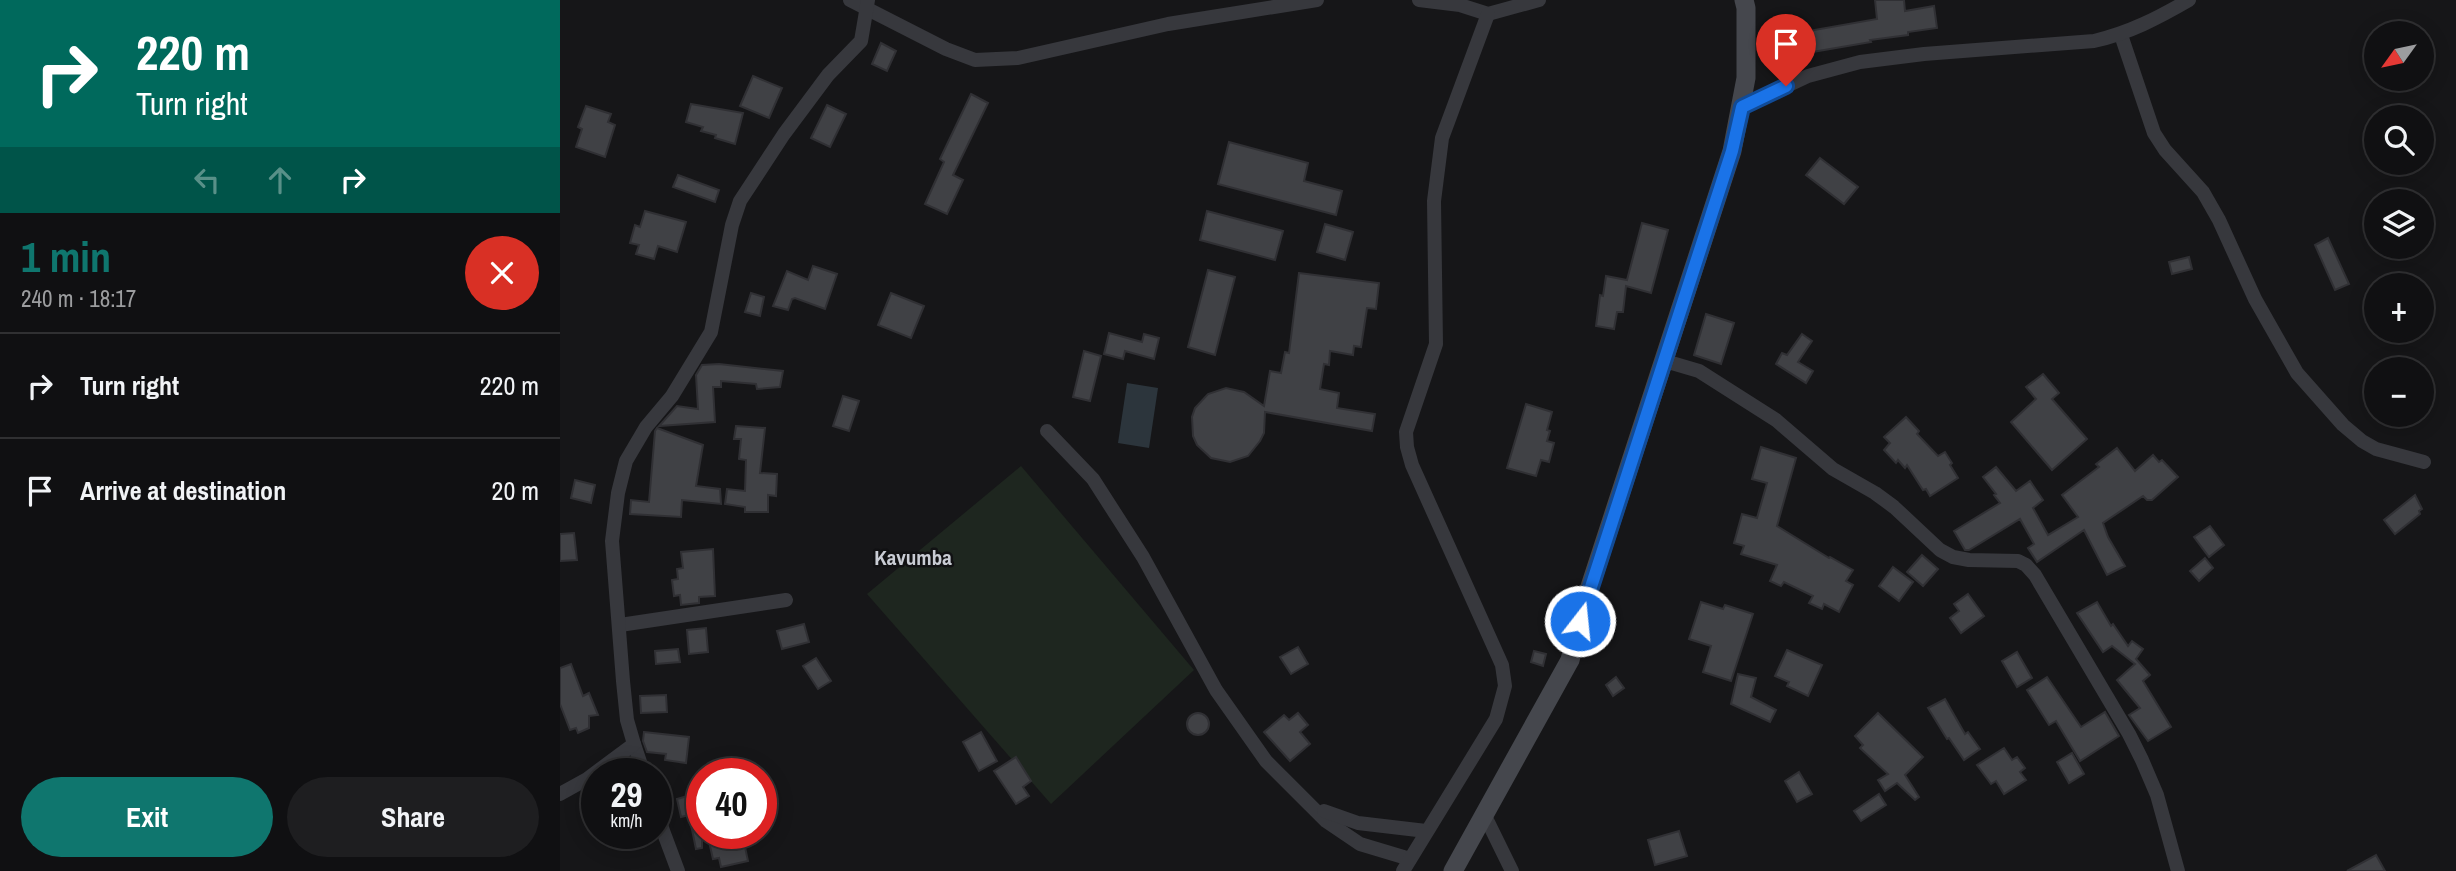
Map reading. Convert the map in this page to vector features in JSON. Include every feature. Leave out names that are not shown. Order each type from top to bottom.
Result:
[{"type":"street","points":[[850,0],[867,4],[946,49],[975,60],[1018,58],[1168,24],[1317,0]]},
{"type":"street","points":[[1419,0],[1460,5],[1488,13],[1539,0]]},
{"type":"street","points":[[1453,871],[1570,660],[1585,602],[1732,151],[1742,107],[1747,64],[1744,0]]},
{"type":"street","points":[[1742,107],[1808,76],[1860,62],[1924,54],[2094,41],[2121,35],[2189,0]]},
{"type":"street","points":[[639,758],[627,720],[612,541],[618,493],[626,461],[646,427],[673,396],[711,332],[732,225],[740,201],[784,134],[828,75],[861,41],[867,4]]},
{"type":"street","points":[[1047,431],[1093,479],[1143,557],[1216,690],[1266,761],[1326,821],[1360,844],[1407,865],[1496,719],[1504,686],[1502,665],[1412,465],[1406,432],[1436,344],[1434,201],[1442,138],[1488,13]]},
{"type":"street","points":[[2121,35],[2154,133],[2165,150],[2203,192],[2219,220],[2255,299],[2297,373],[2343,425],[2362,440],[2376,449],[2424,462]]},
{"type":"street","points":[[1665,362],[1699,372],[1776,419],[1833,469],[1894,507],[1940,550],[1953,557],[1969,560],[2007,560],[2026,565],[2051,601],[2142,760],[2157,795],[2178,871]]},
{"type":"street","points":[[620,625],[786,600]]},
{"type":"street","points":[[560,794],[587,779],[634,744]]},
{"type":"street","points":[[1310,806],[1358,823],[1426,831]]},
{"type":"street","points":[[1485,816],[1512,871]]},
{"type":"street","points":[[670,849],[678,871]]},
{"type":"shaded area","points":[[1127,383],[1158,388],[1149,448],[1118,443]]},
{"type":"shaded area","points":[[1021,466],[1194,670],[1051,804],[867,594]]},
{"type":"building","points":[[1875,0],[1904,0],[1905,11],[1934,6],[1937,28],[1789,56],[1786,35],[1877,19]]},
{"type":"building","points":[[881,43],[896,51],[887,71],[872,64]]},
{"type":"building","points":[[753,76],[782,88],[769,118],[740,106]]},
{"type":"building","points":[[971,94],[988,103],[953,175],[963,180],[947,214],[925,204],[944,162],[940,159]]},
{"type":"building","points":[[691,104],[743,113],[735,144],[715,138],[716,135],[701,131],[703,127],[686,122]]},
{"type":"building","points":[[827,105],[846,114],[830,147],[811,138]]},
{"type":"building","points":[[586,106],[611,114],[608,122],[615,125],[605,157],[576,147],[582,129],[578,127]]},
{"type":"building","points":[[1229,142],[1308,163],[1304,181],[1342,191],[1336,215],[1218,184]]},
{"type":"building","points":[[1820,158],[1858,187],[1844,204],[1806,175]]},
{"type":"building","points":[[678,175],[719,190],[715,202],[673,187]]},
{"type":"building","points":[[645,211],[686,222],[677,252],[658,246],[654,259],[636,254],[639,245],[630,243],[635,225],[640,227]]},
{"type":"building","points":[[1207,211],[1283,231],[1275,260],[1200,240]]},
{"type":"building","points":[[1642,223],[1668,230],[1651,293],[1626,286],[1623,312],[1617,312],[1614,329],[1596,326],[1600,295],[1603,296],[1606,276],[1627,280]]},
{"type":"building","points":[[1325,224],[1353,232],[1345,260],[1317,252]]},
{"type":"building","points":[[2328,238],[2349,284],[2335,290],[2315,245]]},
{"type":"building","points":[[2189,257],[2192,269],[2172,274],[2169,262]]},
{"type":"building","points":[[813,266],[837,274],[825,309],[795,298],[788,310],[773,306],[787,271],[808,280]]},
{"type":"building","points":[[1208,270],[1235,277],[1215,355],[1188,347]]},
{"type":"building","points":[[1299,273],[1379,283],[1376,309],[1367,308],[1361,347],[1354,346],[1353,355],[1330,351],[1329,365],[1324,364],[1320,389],[1339,393],[1337,408],[1375,414],[1372,431],[1265,412],[1264,433],[1248,456],[1230,462],[1211,458],[1197,445],[1193,436],[1192,417],[1195,408],[1208,394],[1226,388],[1244,392],[1264,406],[1270,371],[1281,373],[1285,352],[1289,353]]},
{"type":"building","points":[[751,293],[764,297],[760,316],[745,312]]},
{"type":"building","points":[[891,293],[924,306],[911,338],[878,325]]},
{"type":"building","points":[[1706,314],[1734,323],[1721,364],[1694,355]]},
{"type":"building","points":[[1109,333],[1142,342],[1144,334],[1159,338],[1154,359],[1125,351],[1123,359],[1104,354]]},
{"type":"building","points":[[1802,334],[1812,341],[1798,362],[1813,371],[1806,383],[1776,364],[1782,353],[1787,355]]},
{"type":"building","points":[[1084,351],[1101,356],[1090,401],[1073,397]]},
{"type":"building","points":[[719,364],[783,371],[780,387],[757,389],[756,384],[721,381],[721,387],[713,387],[715,422],[659,426],[677,406],[698,409],[696,375],[702,365]]},
{"type":"building","points":[[2043,374],[2059,393],[2052,399],[2087,439],[2052,470],[2011,422],[2036,399],[2026,387]]},
{"type":"building","points":[[843,396],[859,401],[849,431],[833,426]]},
{"type":"building","points":[[1526,404],[1552,412],[1547,441],[1554,443],[1549,462],[1541,460],[1536,476],[1507,468]]},
{"type":"building","points":[[1906,417],[1919,431],[1917,434],[1938,456],[1945,452],[1958,478],[1930,496],[1907,465],[1905,468],[1898,460],[1896,463],[1884,450],[1890,443],[1884,437]]},
{"type":"building","points":[[736,426],[765,428],[760,473],[777,474],[776,496],[768,495],[768,512],[745,512],[745,507],[725,504],[727,489],[745,491],[746,460],[739,459],[741,439],[734,439]]},
{"type":"building","points":[[657,428],[703,445],[696,486],[720,489],[721,504],[682,500],[681,517],[630,514],[631,500],[649,502]]},
{"type":"building","points":[[1761,447],[1796,458],[1777,526],[1853,570],[1846,581],[1853,585],[1839,612],[1824,604],[1822,609],[1809,603],[1813,596],[1784,582],[1781,586],[1770,581],[1777,565],[1741,554],[1744,546],[1734,543],[1742,514],[1757,518],[1767,483],[1752,479]]},
{"type":"building","points":[[2117,448],[2135,471],[2153,455],[2159,462],[2162,460],[2178,477],[2152,500],[2143,496],[2103,523],[2125,566],[2107,575],[2084,530],[2037,562],[2028,548],[2034,544],[2020,519],[1965,550],[1954,531],[2000,503],[1983,477],[1996,467],[2016,491],[2030,481],[2043,500],[2033,508],[2048,535],[2078,517],[2062,495],[2099,467],[2096,464]]},
{"type":"building","points":[[575,480],[595,485],[591,503],[571,498]]},
{"type":"building","points":[[2415,495],[2422,509],[2420,514],[2395,534],[2384,520]]},
{"type":"building","points":[[2210,526],[2224,545],[2209,557],[2194,537]]},
{"type":"building","points":[[574,533],[577,560],[560,561],[560,534]]},
{"type":"building","points":[[713,549],[715,596],[699,597],[699,603],[681,605],[680,595],[674,596],[672,580],[678,579],[677,569],[683,568],[681,552]]},
{"type":"building","points":[[1922,555],[1938,569],[1923,586],[1907,572]]},
{"type":"building","points":[[2205,558],[2213,568],[2199,581],[2190,571]]},
{"type":"building","points":[[1893,567],[1913,582],[1899,601],[1879,586]]},
{"type":"building","points":[[1968,594],[1984,616],[1961,633],[1950,618],[1959,611],[1954,604]]},
{"type":"building","points":[[1701,602],[1723,609],[1725,605],[1753,614],[1731,681],[1703,672],[1711,646],[1689,639]]},
{"type":"building","points":[[2097,602],[2111,626],[2113,624],[2128,646],[2132,641],[2143,649],[2136,659],[2150,675],[2143,681],[2171,727],[2148,741],[2129,715],[2140,708],[2117,680],[2135,664],[2112,646],[2103,652],[2077,613]]},
{"type":"building","points":[[804,624],[809,642],[782,649],[777,631]]},
{"type":"building","points":[[706,628],[708,652],[689,654],[687,630]]},
{"type":"building","points":[[1298,647],[1308,664],[1291,674],[1280,657]]},
{"type":"building","points":[[678,649],[680,662],[656,664],[655,651]]},
{"type":"building","points":[[1787,650],[1822,665],[1808,696],[1787,686],[1789,682],[1775,676]]},
{"type":"building","points":[[1534,651],[1546,654],[1543,666],[1531,662]]},
{"type":"building","points":[[2017,652],[2032,678],[2017,687],[2002,661]]},
{"type":"building","points":[[816,658],[831,681],[818,689],[803,666]]},
{"type":"building","points":[[571,664],[583,696],[589,693],[598,715],[589,716],[589,728],[578,733],[576,728],[570,730],[560,704],[560,668]]},
{"type":"building","points":[[1738,674],[1756,678],[1751,697],[1776,710],[1770,722],[1731,704]]},
{"type":"building","points":[[1616,677],[1624,688],[1613,696],[1606,685]]},
{"type":"building","points":[[2047,677],[2081,727],[2105,712],[2119,736],[2080,761],[2056,721],[2049,725],[2027,690]]},
{"type":"building","points":[[666,695],[667,712],[641,713],[640,696]]},
{"type":"building","points":[[1945,699],[1965,734],[1968,732],[1980,749],[1964,760],[1928,708]]},
{"type":"building","points":[[1198,713],[1206,716],[1209,724],[1206,732],[1198,735],[1190,732],[1187,724],[1190,716]]},
{"type":"building","points":[[1298,713],[1308,725],[1300,732],[1310,744],[1290,761],[1264,732],[1284,715],[1289,720]]},
{"type":"building","points":[[1878,713],[1923,757],[1905,775],[1919,797],[1915,800],[1897,783],[1885,791],[1878,780],[1888,774],[1860,748],[1863,745],[1855,736]]},
{"type":"building","points":[[644,732],[689,737],[686,763],[672,761],[672,758],[665,758],[666,754],[647,752],[643,741]]},
{"type":"building","points":[[981,732],[997,761],[979,771],[963,742]]},
{"type":"building","points":[[2004,748],[2012,760],[2017,757],[2025,768],[2020,772],[2026,780],[2004,794],[1996,781],[1991,784],[1977,765]]},
{"type":"building","points":[[2072,753],[2084,774],[2069,783],[2057,762]]},
{"type":"building","points":[[1016,757],[1031,781],[1023,787],[1029,796],[1016,804],[994,771]]},
{"type":"building","points":[[1799,772],[1812,794],[1797,802],[1785,781]]},
{"type":"building","points":[[1879,794],[1886,805],[1861,821],[1854,811]]},
{"type":"building","points":[[686,796],[686,816],[681,817],[677,799]]},
{"type":"building","points":[[1679,831],[1687,856],[1655,865],[1648,840]]},
{"type":"building","points":[[711,849],[745,849],[748,861],[721,867],[719,858],[713,859]]},
{"type":"building","points":[[2376,855],[2385,871],[2347,871]]},
{"type":"district","name":"Kavumba","points":[[913,558]]},
{"type":"route","points":[[1580,621],[1732,151],[1742,107],[1786,86]]}]
